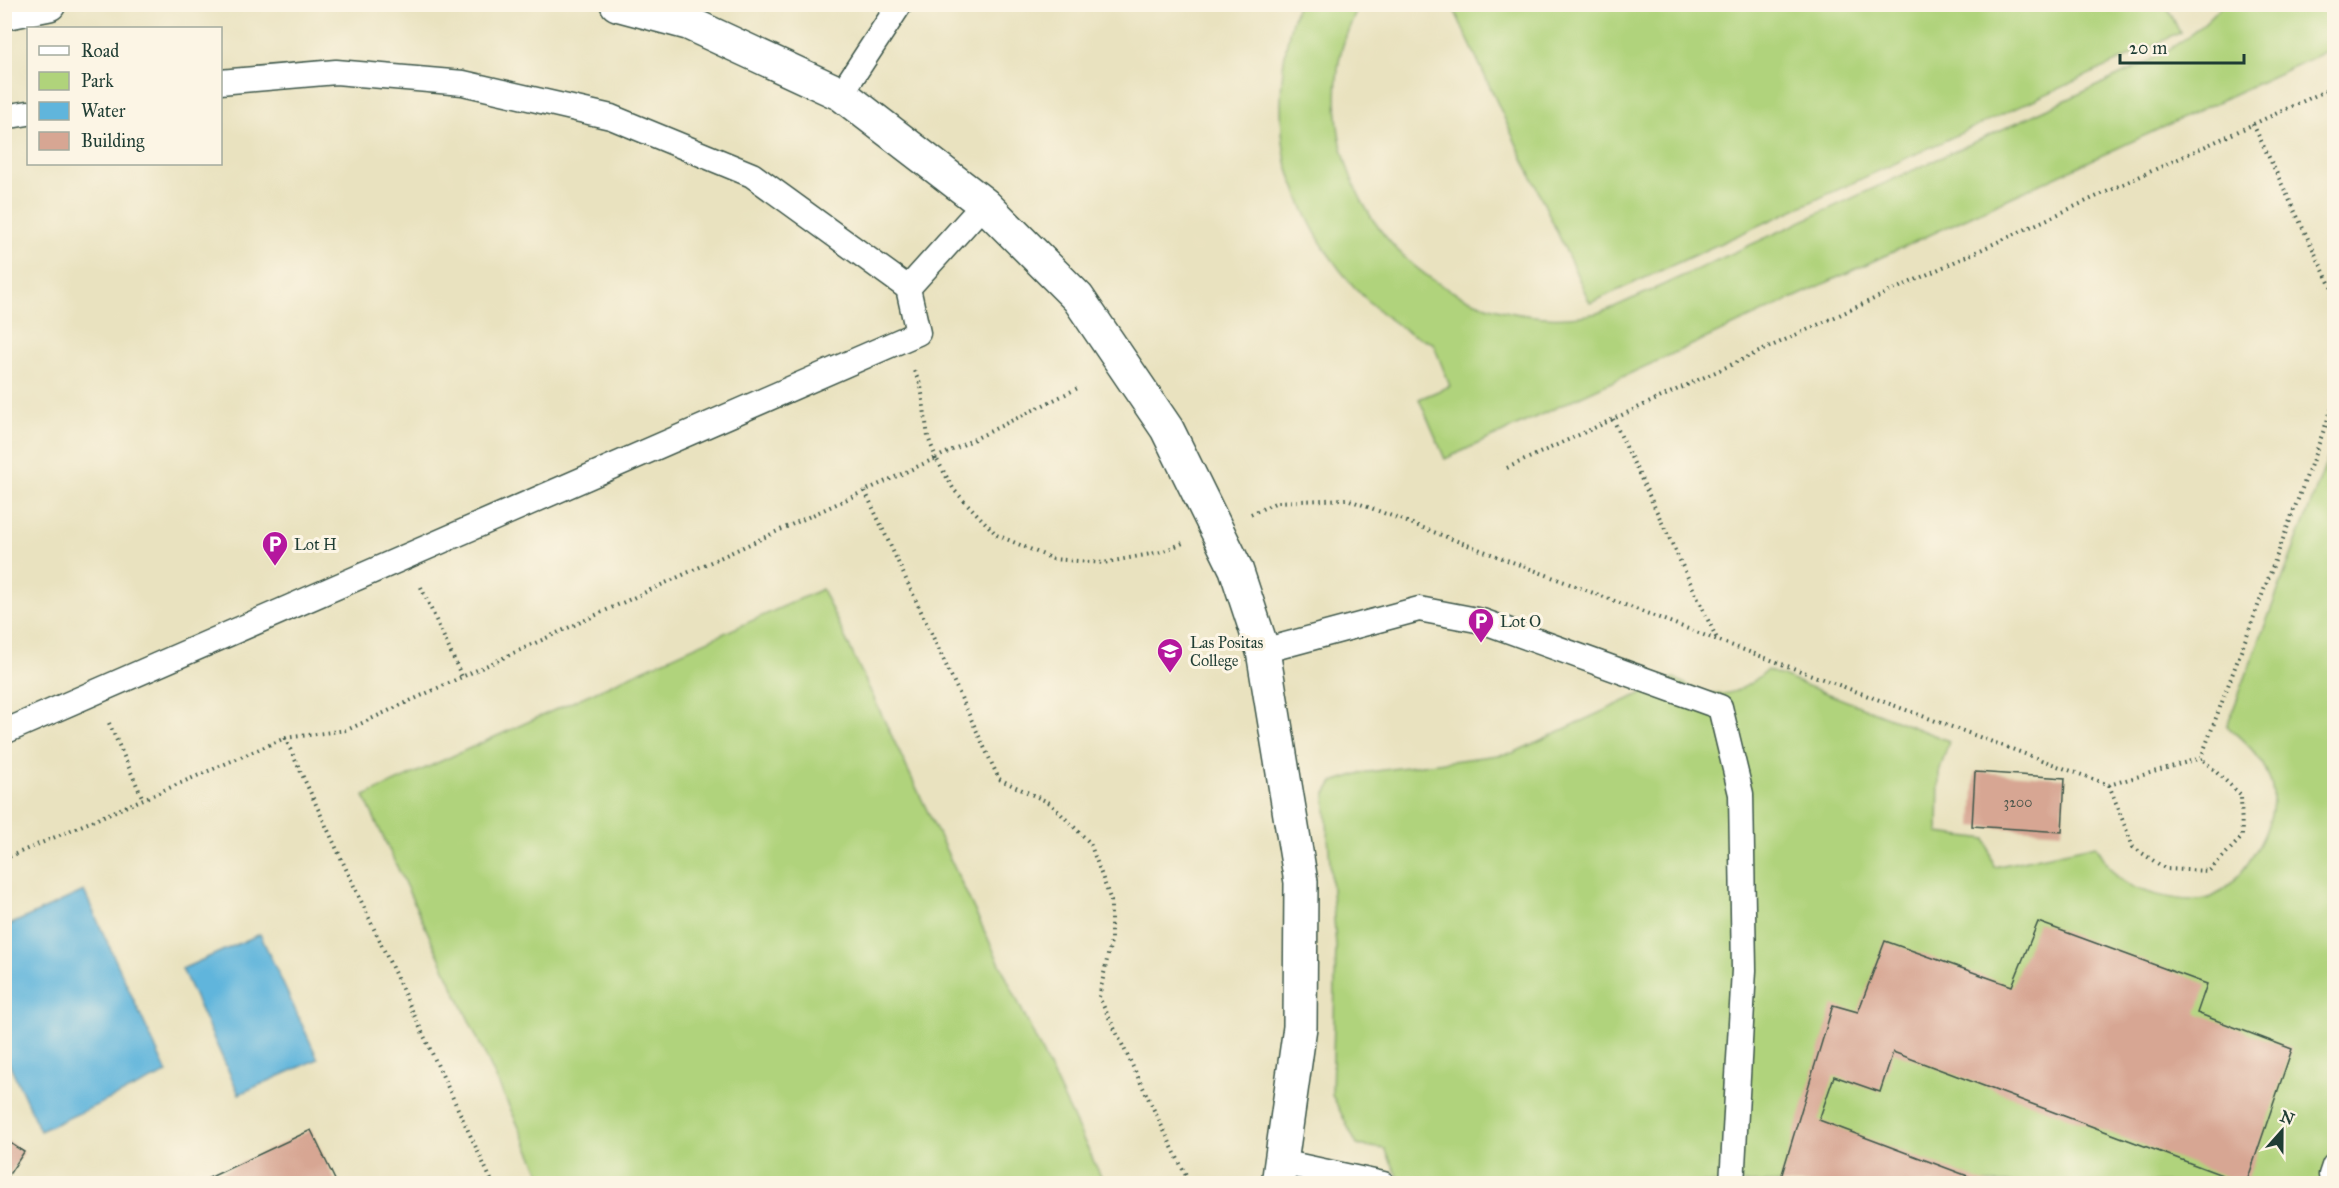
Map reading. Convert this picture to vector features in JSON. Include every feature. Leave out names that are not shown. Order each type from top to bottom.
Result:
[{"type":"street","points":[[4,13],[50,4]]},
{"type":"street","points":[[617,4],[688,23],[841,94],[984,204],[1078,298],[1167,429],[1236,569],[1263,651],[1301,882],[1300,1027],[1280,1173]]},
{"type":"lane","points":[[841,94],[900,4]]},
{"type":"lane","points":[[4,732],[918,333],[908,288],[752,175],[611,117],[463,83],[336,72],[222,82]]},
{"type":"lane","points":[[4,117],[27,113]]},
{"type":"lane","points":[[908,288],[984,204]]},
{"type":"lane","points":[[1263,651],[1419,609],[1482,621],[1720,707],[1741,794],[1743,970],[1732,1184]]},
{"type":"lane","points":[[1280,1173],[1383,1184]]},
{"type":"path","points":[[1507,468],[2334,87]]},
{"type":"path","points":[[2253,124],[2334,293]]},
{"type":"path","points":[[898,341],[921,386],[928,437],[936,458],[954,490],[997,535],[1053,559],[1103,563],[1161,552],[1218,530],[1277,502],[1347,500],[2109,785],[2201,758]]},
{"type":"path","points":[[4,859],[285,738],[347,730],[936,458],[1080,387]]},
{"type":"path","points":[[2201,758],[2334,403]]},
{"type":"path","points":[[1613,419],[1717,640]]},
{"type":"path","points":[[865,490],[999,779],[1050,803],[1090,843],[1111,901],[1111,941],[1099,998],[1190,1184]]},
{"type":"path","points":[[407,556],[462,677]]},
{"type":"path","points":[[95,692],[144,800]]},
{"type":"path","points":[[285,738],[493,1184]]},
{"type":"path","points":[[2109,785],[2133,847],[2166,869],[2209,871],[2242,837],[2241,795],[2201,758]]},
{"type":"green space","points":[[2166,4],[2180,33],[1590,303],[1452,5]]},
{"type":"green space","points":[[1297,5],[1359,5],[1343,44],[1339,61],[1336,109],[1342,148],[1354,185],[1372,219],[1396,249],[1425,275],[1459,295],[1497,309],[1522,315],[1549,317],[1575,317],[1611,309],[2140,66],[2184,39],[2204,24],[2222,5],[2334,5],[2334,48],[1445,459],[1419,399],[1450,386],[1433,343],[1411,334],[1389,318],[1354,287],[1339,269],[1314,231],[1288,169],[1283,143],[1282,83],[1287,43]]},
{"type":"green space","points":[[2334,442],[2334,1183],[1401,1183],[1385,1149],[1357,1145],[1332,1095],[1336,946],[1325,795],[1333,782],[1361,773],[1513,753],[1674,678],[1708,694],[1725,694],[1754,681],[1767,670],[1949,741],[1939,773],[1938,833],[1986,839],[1994,867],[2096,845],[2116,875],[2138,889],[2179,899],[2212,897],[2235,879],[2245,867],[2263,838],[2269,822],[2273,793],[2267,774],[2255,753],[2227,726]]},
{"type":"green space","points":[[822,589],[1104,1183],[545,1183],[364,796]]},
{"type":"water","points":[[84,891],[167,1073],[40,1131],[5,1054],[5,927]]},
{"type":"water","points":[[260,934],[318,1059],[239,1094],[182,969]]},
{"type":"building","points":[[1975,772],[2065,778],[2062,832],[1972,826]]},
{"type":"building","points":[[2038,922],[2207,984],[2197,1013],[2292,1049],[2246,1184],[1893,1052],[1880,1092],[1834,1076],[1819,1120],[1989,1184],[1779,1184],[1833,1005],[1858,1012],[1885,941],[2012,986]]},
{"type":"building","points":[[311,1130],[337,1184],[196,1184]]},
{"type":"building","points":[[4,1139],[24,1152],[4,1182]]},
{"type":"place","name":"Lot H","points":[[275,567]]},
{"type":"place","name":"Lot O","points":[[1481,644]]},
{"type":"place","name":"Las Positas College","points":[[1170,674]]}]
